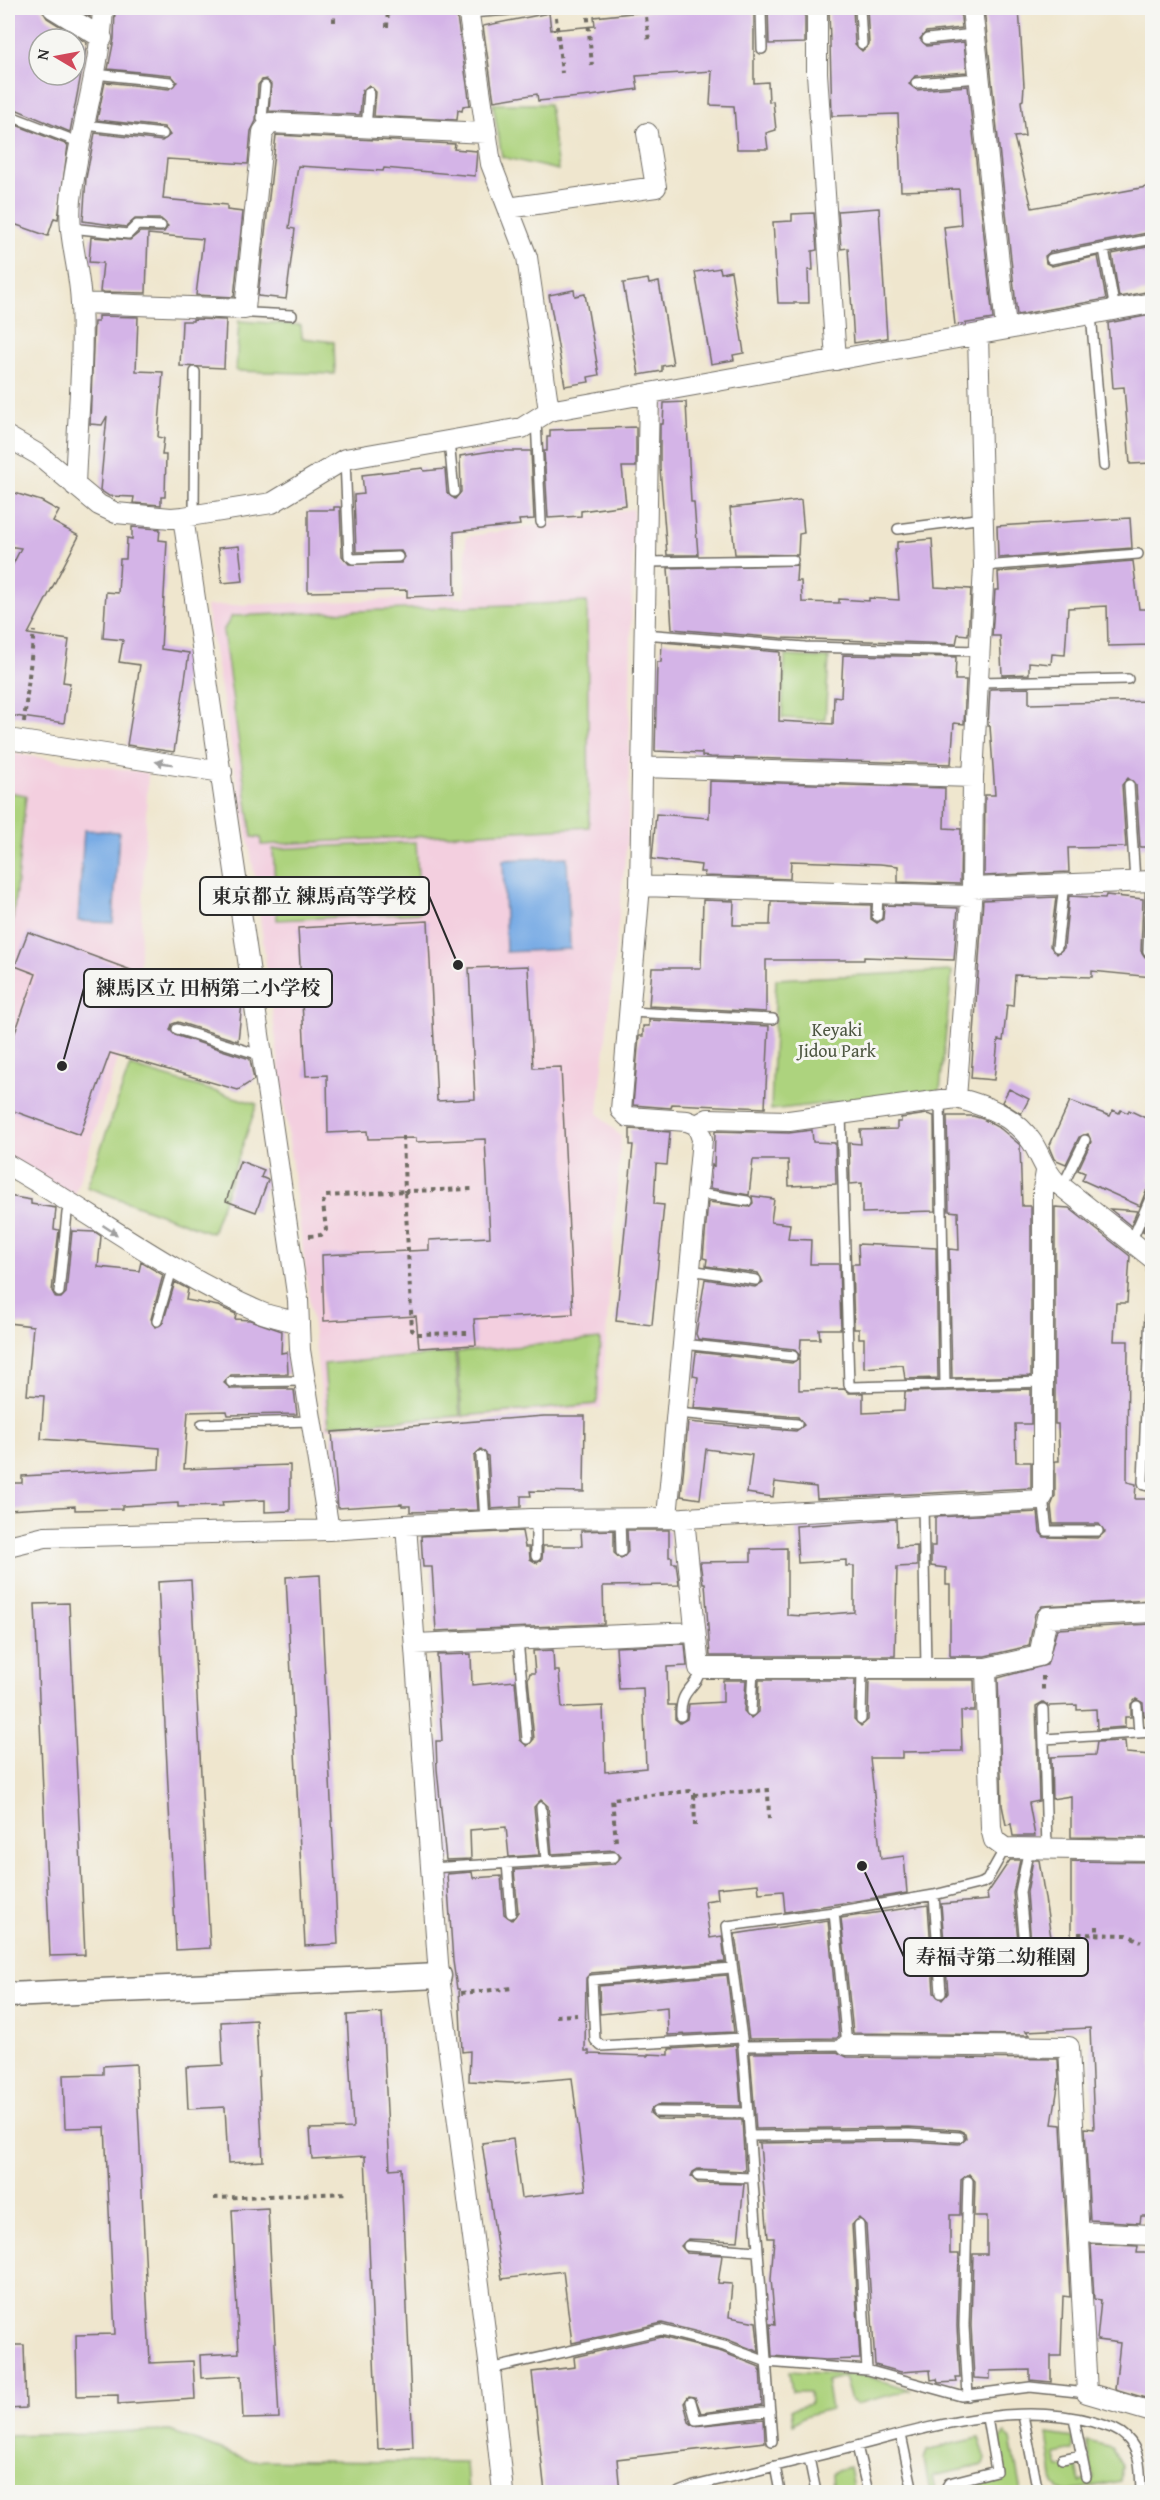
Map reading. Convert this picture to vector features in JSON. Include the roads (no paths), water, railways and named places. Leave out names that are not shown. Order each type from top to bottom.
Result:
[{"type":"street","points":[[53,8],[102,38]]},
{"type":"street","points":[[75,486],[81,303],[70,228],[71,201],[102,38],[103,8]]},
{"type":"street","points":[[818,8],[816,73],[836,360]]},
{"type":"street","points":[[972,8],[1006,328]]},
{"type":"street","points":[[468,11],[491,164],[527,257],[542,415]]},
{"type":"street","points":[[81,303],[245,309],[263,132],[270,123],[486,134]]},
{"type":"street","points":[[508,208],[656,187],[647,133]]},
{"type":"street","points":[[8,437],[39,455],[99,505],[116,513],[171,518],[272,503],[345,459],[522,428],[542,415],[649,393],[1152,303]]},
{"type":"street","points":[[948,1099],[971,892],[973,777],[984,566],[978,335]]},
{"type":"street","points":[[649,393],[640,886],[621,1110],[628,1117],[687,1121],[697,1125],[702,1139],[677,1413],[676,1517],[697,1666],[701,1668],[986,1668],[1039,1656],[1047,1617],[1152,1612]]},
{"type":"street","points":[[188,516],[289,1239],[305,1381],[328,1530]]},
{"type":"street","points":[[14,740],[222,771]]},
{"type":"street","points":[[642,767],[973,777]]},
{"type":"street","points":[[640,886],[878,893],[971,892],[1064,884],[1146,881]]},
{"type":"street","points":[[697,1125],[708,1119],[789,1121],[948,1099],[981,1104],[1019,1127],[1033,1143],[1046,1172],[1152,1258]]},
{"type":"street","points":[[8,1165],[123,1239],[262,1312],[299,1323]]},
{"type":"street","points":[[8,1546],[45,1537],[328,1530],[536,1519],[676,1517],[1042,1498],[1043,1189],[1046,1172]]},
{"type":"street","points":[[406,1525],[430,1868],[441,1985],[490,2369],[502,2493]]},
{"type":"street","points":[[416,1644],[694,1632]]},
{"type":"street","points":[[986,1668],[991,1828],[994,1840],[1005,1848],[1152,1850]]},
{"type":"street","points":[[8,1995],[441,1985]]},
{"type":"street","points":[[847,2045],[1069,2047],[1081,2232],[1087,2393],[1152,2412]]},
{"type":"street","points":[[1081,2232],[1152,2235]]},
{"type":"lane","points":[[468,11],[535,8]]},
{"type":"lane","points":[[761,8],[762,49]]},
{"type":"lane","points":[[860,8],[862,44]]},
{"type":"lane","points":[[927,39],[974,34]]},
{"type":"lane","points":[[95,74],[170,82]]},
{"type":"lane","points":[[916,84],[980,78]]},
{"type":"lane","points":[[265,86],[262,118],[266,126]]},
{"type":"lane","points":[[366,128],[369,92]]},
{"type":"lane","points":[[8,117],[83,134],[163,134]]},
{"type":"lane","points":[[70,228],[128,234],[137,225],[161,226]]},
{"type":"lane","points":[[1051,259],[1152,239]]},
{"type":"lane","points":[[1104,249],[1115,310]]},
{"type":"lane","points":[[245,309],[252,313],[292,315]]},
{"type":"lane","points":[[1091,314],[1104,466]]},
{"type":"lane","points":[[188,516],[195,372]]},
{"type":"lane","points":[[542,415],[542,522]]},
{"type":"lane","points":[[449,441],[454,492]]},
{"type":"lane","points":[[345,459],[349,556],[353,559],[398,557]]},
{"type":"lane","points":[[898,529],[984,518]]},
{"type":"lane","points":[[984,566],[1138,554]]},
{"type":"lane","points":[[646,562],[793,560]]},
{"type":"lane","points":[[644,634],[805,647],[980,651]]},
{"type":"lane","points":[[979,682],[1128,679]]},
{"type":"lane","points":[[1130,785],[1146,881],[1148,951]]},
{"type":"lane","points":[[1057,947],[1064,884]]},
{"type":"lane","points":[[877,916],[878,893]]},
{"type":"lane","points":[[629,1012],[773,1019]]},
{"type":"lane","points":[[177,1029],[263,1056]]},
{"type":"lane","points":[[945,1384],[948,1099]]},
{"type":"lane","points":[[841,1114],[848,1382],[852,1387],[1043,1382]]},
{"type":"lane","points":[[1062,1187],[1085,1140]]},
{"type":"lane","points":[[697,1193],[747,1200]]},
{"type":"lane","points":[[1131,1242],[1152,1194]]},
{"type":"lane","points":[[59,1292],[67,1213],[72,1205]]},
{"type":"lane","points":[[1152,1263],[1143,1482],[1144,1485],[1152,1487]]},
{"type":"lane","points":[[157,1321],[173,1266]]},
{"type":"lane","points":[[690,1270],[756,1280]]},
{"type":"lane","points":[[683,1344],[793,1356]]},
{"type":"lane","points":[[231,1382],[305,1381]]},
{"type":"lane","points":[[677,1413],[797,1424]]},
{"type":"lane","points":[[202,1424],[312,1420]]},
{"type":"lane","points":[[481,1456],[485,1521]]},
{"type":"lane","points":[[1042,1498],[1047,1531],[1098,1531]]},
{"type":"lane","points":[[924,1504],[926,1668]]},
{"type":"lane","points":[[620,1518],[621,1552]]},
{"type":"lane","points":[[536,1519],[536,1556]]},
{"type":"lane","points":[[518,1640],[527,1739]]},
{"type":"lane","points":[[681,1716],[682,1697],[697,1680],[701,1668]]},
{"type":"lane","points":[[751,1712],[753,1668]]},
{"type":"lane","points":[[861,1719],[862,1668]]},
{"type":"lane","points":[[1137,1706],[1139,1733]]},
{"type":"lane","points":[[1026,1955],[1020,1892],[1038,1848],[1045,1739],[1043,1709]]},
{"type":"lane","points":[[1045,1739],[1152,1732]]},
{"type":"lane","points":[[541,1807],[546,1860]]},
{"type":"lane","points":[[772,2441],[742,2042],[727,1926],[834,1912],[934,1895],[985,1882],[1005,1848]]},
{"type":"lane","points":[[430,1868],[614,1857]]},
{"type":"lane","points":[[507,1863],[511,1913]]},
{"type":"lane","points":[[934,1895],[941,1993]]},
{"type":"lane","points":[[731,1968],[595,1979],[591,1983],[595,2040],[601,2046],[742,2042],[847,2045],[834,1912]]},
{"type":"lane","points":[[657,2112],[747,2113]]},
{"type":"lane","points":[[749,2136],[909,2134],[959,2137]]},
{"type":"lane","points":[[698,2176],[752,2178]]},
{"type":"lane","points":[[968,2181],[964,2326],[968,2396]]},
{"type":"lane","points":[[859,2224],[867,2370]]},
{"type":"lane","points":[[688,2246],[757,2250]]},
{"type":"lane","points":[[490,2369],[662,2330],[724,2346],[767,2362],[867,2370],[961,2396],[1030,2387],[1087,2393]]},
{"type":"lane","points":[[691,2402],[696,2420],[770,2411]]},
{"type":"lane","points":[[1023,2415],[1038,2493]]},
{"type":"lane","points":[[679,2493],[775,2466],[902,2435],[987,2418],[1023,2415],[1074,2418],[1115,2429],[1132,2443],[1140,2463],[1141,2493]]},
{"type":"lane","points":[[944,2493],[949,2483],[996,2471],[987,2418]]},
{"type":"lane","points":[[1074,2418],[1086,2477]]},
{"type":"lane","points":[[902,2435],[913,2493]]},
{"type":"lane","points":[[857,2446],[868,2493]]},
{"type":"lane","points":[[1062,2459],[1082,2455]]},
{"type":"lane","points":[[809,2458],[816,2493]]},
{"type":"lane","points":[[775,2466],[780,2493]]},
{"type":"water","points":[[84,830],[119,832],[113,923],[78,921]]},
{"type":"water","points":[[567,857],[570,949],[506,952],[503,860]]},
{"type":"place","name":"東京都立 練馬高等学校","points":[[458,965]]},
{"type":"place","name":"練馬区立 田柄第二小学校","points":[[62,1066]]},
{"type":"place","name":"寿福寺第二幼稚園","points":[[862,1866]]},
{"type":"park label","name":"Keyaki Jidou Park","points":[[837,1039]]}]
